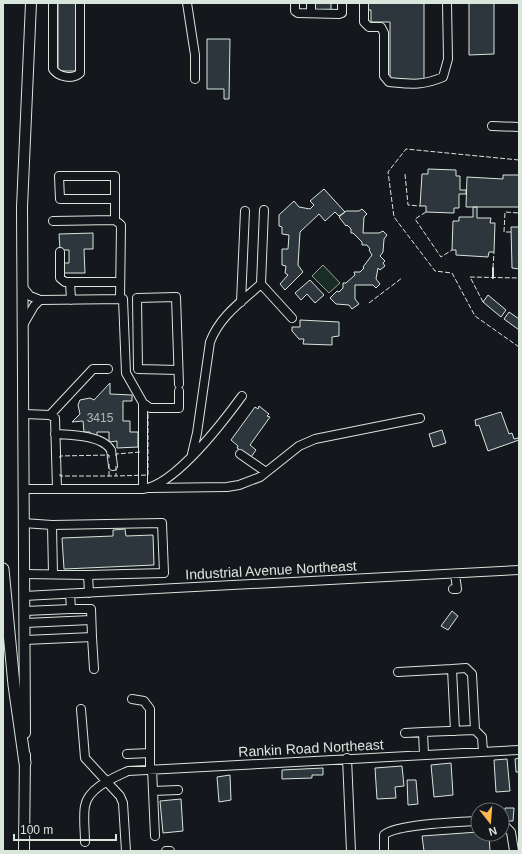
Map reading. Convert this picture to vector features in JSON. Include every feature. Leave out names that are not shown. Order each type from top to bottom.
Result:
[{"type":"highway","points":[[3,570],[14,685],[25,763]]},
{"type":"main road","points":[[24,851],[25,640],[22,199],[31,3]]},
{"type":"main road","points":[[30,22],[36,14],[37,3]]},
{"type":"street","points":[[53,3],[53,69],[56,74],[60,76],[78,76],[80,74],[80,3]]},
{"type":"street","points":[[187,3],[195,55],[195,79]]},
{"type":"street","points":[[295,3],[295,11],[298,13],[339,14],[342,13],[342,3]]},
{"type":"street","points":[[311,3],[311,13]]},
{"type":"street","points":[[364,3],[364,22],[369,27],[381,27],[384,33],[384,76],[389,82],[428,84],[443,77],[448,59],[448,3]]},
{"type":"street","points":[[492,126],[519,127]]},
{"type":"street","points":[[115,199],[60,199],[60,176],[115,176],[115,199],[115,220],[121,226],[120,299]]},
{"type":"street","points":[[264,210],[261,284],[292,318]]},
{"type":"street","points":[[241,302],[245,211]]},
{"type":"street","points":[[53,220],[115,220]]},
{"type":"street","points":[[60,252],[60,278],[65,282],[120,282]]},
{"type":"street","points":[[70,282],[71,300]]},
{"type":"street","points":[[192,454],[197,433],[210,342],[223,318],[261,284]]},
{"type":"street","points":[[22,286],[30,296],[40,300],[124,299],[126,373],[143,403],[150,408],[179,408],[179,388],[176,297],[137,298],[138,369],[178,370]]},
{"type":"street","points":[[22,326],[34,306],[40,300]]},
{"type":"street","points":[[50,415],[93,369],[108,369]]},
{"type":"street","points":[[146,488],[162,483],[216,431],[242,396]]},
{"type":"street","points":[[143,403],[146,488]]},
{"type":"street","points":[[24,414],[50,415],[55,418],[56,489]]},
{"type":"street","points":[[23,489],[227,487],[253,480],[300,446],[315,439],[420,418]]},
{"type":"street","points":[[55,434],[80,435],[101,442],[112,450],[113,466]]},
{"type":"street","points":[[240,454],[266,472]]},
{"type":"street","points":[[24,523],[52,525],[162,523],[164,573],[88,575],[24,574]]},
{"type":"street","points":[[52,525],[53,574]]},
{"type":"street","name":"Industrial Avenue Northeast","points":[[24,596],[519,570]]},
{"type":"street","points":[[453,589],[457,589],[455,574]]},
{"type":"street","points":[[88,575],[89,593]]},
{"type":"street","points":[[70,594],[71,609]]},
{"type":"street","points":[[24,611],[91,608],[94,669]]},
{"type":"street","points":[[24,623],[91,620]]},
{"type":"street","points":[[25,640],[92,638]]},
{"type":"street","points":[[398,672],[466,668],[472,674],[475,730],[482,737],[483,752]]},
{"type":"street","points":[[452,669],[455,731]]},
{"type":"street","points":[[132,699],[144,701],[149,706],[155,836]]},
{"type":"street","points":[[81,709],[85,758],[120,796],[123,802],[126,851]]},
{"type":"street","points":[[405,733],[475,730]]},
{"type":"street","points":[[423,732],[424,755]]},
{"type":"street","name":"Rankin Road Northeast","points":[[85,842],[85,804],[94,791],[107,781],[128,771],[347,758],[519,750]]},
{"type":"street","points":[[127,754],[150,753]]},
{"type":"street","points":[[347,758],[351,851]]},
{"type":"street","points":[[153,791],[178,790]]},
{"type":"street","points":[[384,851],[384,835],[390,831],[427,825],[470,822]]},
{"type":"street","points":[[510,831],[514,851]]},
{"type":"green space","points":[[323,265],[340,283],[329,293],[312,276]]},
{"type":"building","points":[[58,3],[76,3],[76,71],[58,71]]},
{"type":"building","points":[[312,3],[331,3],[331,10],[312,10]]},
{"type":"building","points":[[366,3],[424,3],[424,81],[390,81],[390,22],[371,22],[371,10],[366,10]]},
{"type":"building","points":[[469,3],[494,3],[494,54],[469,55]]},
{"type":"building","points":[[207,39],[230,39],[229,99],[224,99],[224,89],[207,89]]},
{"type":"building","points":[[428,169],[456,170],[456,176],[460,176],[460,190],[466,190],[466,194],[459,194],[459,208],[454,208],[454,213],[426,212],[426,206],[420,206],[422,174],[428,174]]},
{"type":"building","points":[[503,175],[519,175],[519,207],[466,207],[467,177],[503,179]]},
{"type":"building","points":[[324,189],[345,212],[339,216],[335,212],[325,221],[319,214],[300,232],[298,265],[303,272],[285,290],[280,284],[288,275],[285,273],[286,266],[282,265],[282,249],[288,249],[289,235],[282,234],[282,227],[279,226],[279,215],[294,201],[299,207],[310,209],[314,205],[310,201]]},
{"type":"building","points":[[473,207],[477,207],[477,218],[491,218],[490,223],[495,223],[494,252],[489,252],[488,257],[456,255],[456,250],[452,250],[453,221],[459,221],[459,217],[473,217]]},
{"type":"building","points":[[362,209],[367,214],[364,217],[363,233],[379,233],[383,231],[387,235],[384,239],[383,252],[380,256],[385,261],[383,263],[385,266],[380,270],[378,268],[376,279],[380,284],[376,288],[373,285],[355,285],[355,299],[359,304],[352,309],[349,305],[336,304],[330,298],[337,291],[339,292],[343,288],[343,283],[346,283],[355,275],[354,272],[360,272],[364,268],[363,267],[372,255],[367,245],[362,245],[362,242],[353,233],[351,233],[351,229],[347,225],[346,226],[339,217],[346,211],[359,211]]},
{"type":"building","points":[[511,227],[519,227],[519,269],[512,268]]},
{"type":"building","points":[[93,233],[93,249],[84,249],[85,273],[64,273],[64,263],[69,263],[69,250],[60,250],[59,234]]},
{"type":"building","points":[[310,280],[324,295],[315,303],[307,294],[301,300],[295,293]]},
{"type":"building","points":[[488,295],[506,310],[501,317],[483,302]]},
{"type":"building","points":[[509,312],[519,319],[519,330],[504,319]]},
{"type":"building","points":[[300,320],[339,322],[339,336],[332,337],[332,345],[303,344],[304,339],[299,339],[292,331],[292,327],[300,327]]},
{"type":"building","points":[[110,383],[110,394],[132,395],[132,401],[123,401],[123,421],[130,421],[130,432],[138,432],[138,447],[117,448],[117,441],[109,442],[109,432],[97,432],[97,436],[90,436],[90,432],[84,432],[83,421],[72,422],[80,414],[78,405],[80,400],[90,398],[94,400]]},
{"type":"building","points":[[259,406],[269,414],[267,416],[270,417],[250,445],[256,450],[251,457],[237,448],[238,446],[231,440],[255,407],[258,409]]},
{"type":"building","points":[[501,412],[509,434],[512,433],[514,439],[518,438],[519,440],[488,451],[479,425],[476,426],[475,420]]},
{"type":"building","points":[[442,430],[446,443],[433,447],[429,434]]},
{"type":"building","points":[[125,529],[126,536],[153,535],[154,565],[64,569],[62,538],[113,536],[113,530]]},
{"type":"building","points":[[452,611],[458,616],[448,630],[441,626]]},
{"type":"building","points":[[519,758],[519,772],[516,772],[515,759]]},
{"type":"building","points":[[507,759],[510,791],[496,792],[494,760]]},
{"type":"building","points":[[451,763],[453,795],[434,797],[431,765]]},
{"type":"building","points":[[402,766],[404,786],[395,787],[396,798],[377,799],[375,768]]},
{"type":"building","points":[[323,768],[323,775],[312,775],[312,778],[282,779],[282,770]]},
{"type":"building","points":[[230,775],[231,800],[219,802],[217,777]]},
{"type":"building","points":[[407,780],[416,780],[418,804],[408,805]]},
{"type":"building","points":[[181,799],[183,831],[163,833],[160,801]]},
{"type":"building","points":[[510,808],[514,808],[513,821],[510,821]]},
{"type":"building","points":[[470,833],[470,842],[489,842],[490,851],[424,851],[422,836]]},
{"type":"fence","points":[[519,160],[406,149],[388,172],[394,217],[435,271],[452,273],[475,316],[519,347]]},
{"type":"fence","points":[[405,174],[408,205],[420,206]]},
{"type":"fence","points":[[426,212],[415,219],[441,257],[452,250]]},
{"type":"fence","points":[[511,232],[504,232],[505,212],[519,213]]},
{"type":"fence","points":[[493,268],[494,252]]},
{"type":"fence","points":[[483,302],[470,277],[519,278],[519,272]]},
{"type":"fence","points":[[369,303],[402,278]]},
{"type":"fence","points":[[116,466],[116,476],[148,475],[148,414]]},
{"type":"fence","points":[[116,456],[116,454],[140,452]]},
{"type":"fence","points":[[60,458],[60,456],[109,455],[109,458]]},
{"type":"fence","points":[[109,464],[109,476]]},
{"type":"fence","points":[[60,474],[60,476],[116,476]]},
{"type":"wall","points":[[493,268],[493,278]]}]
